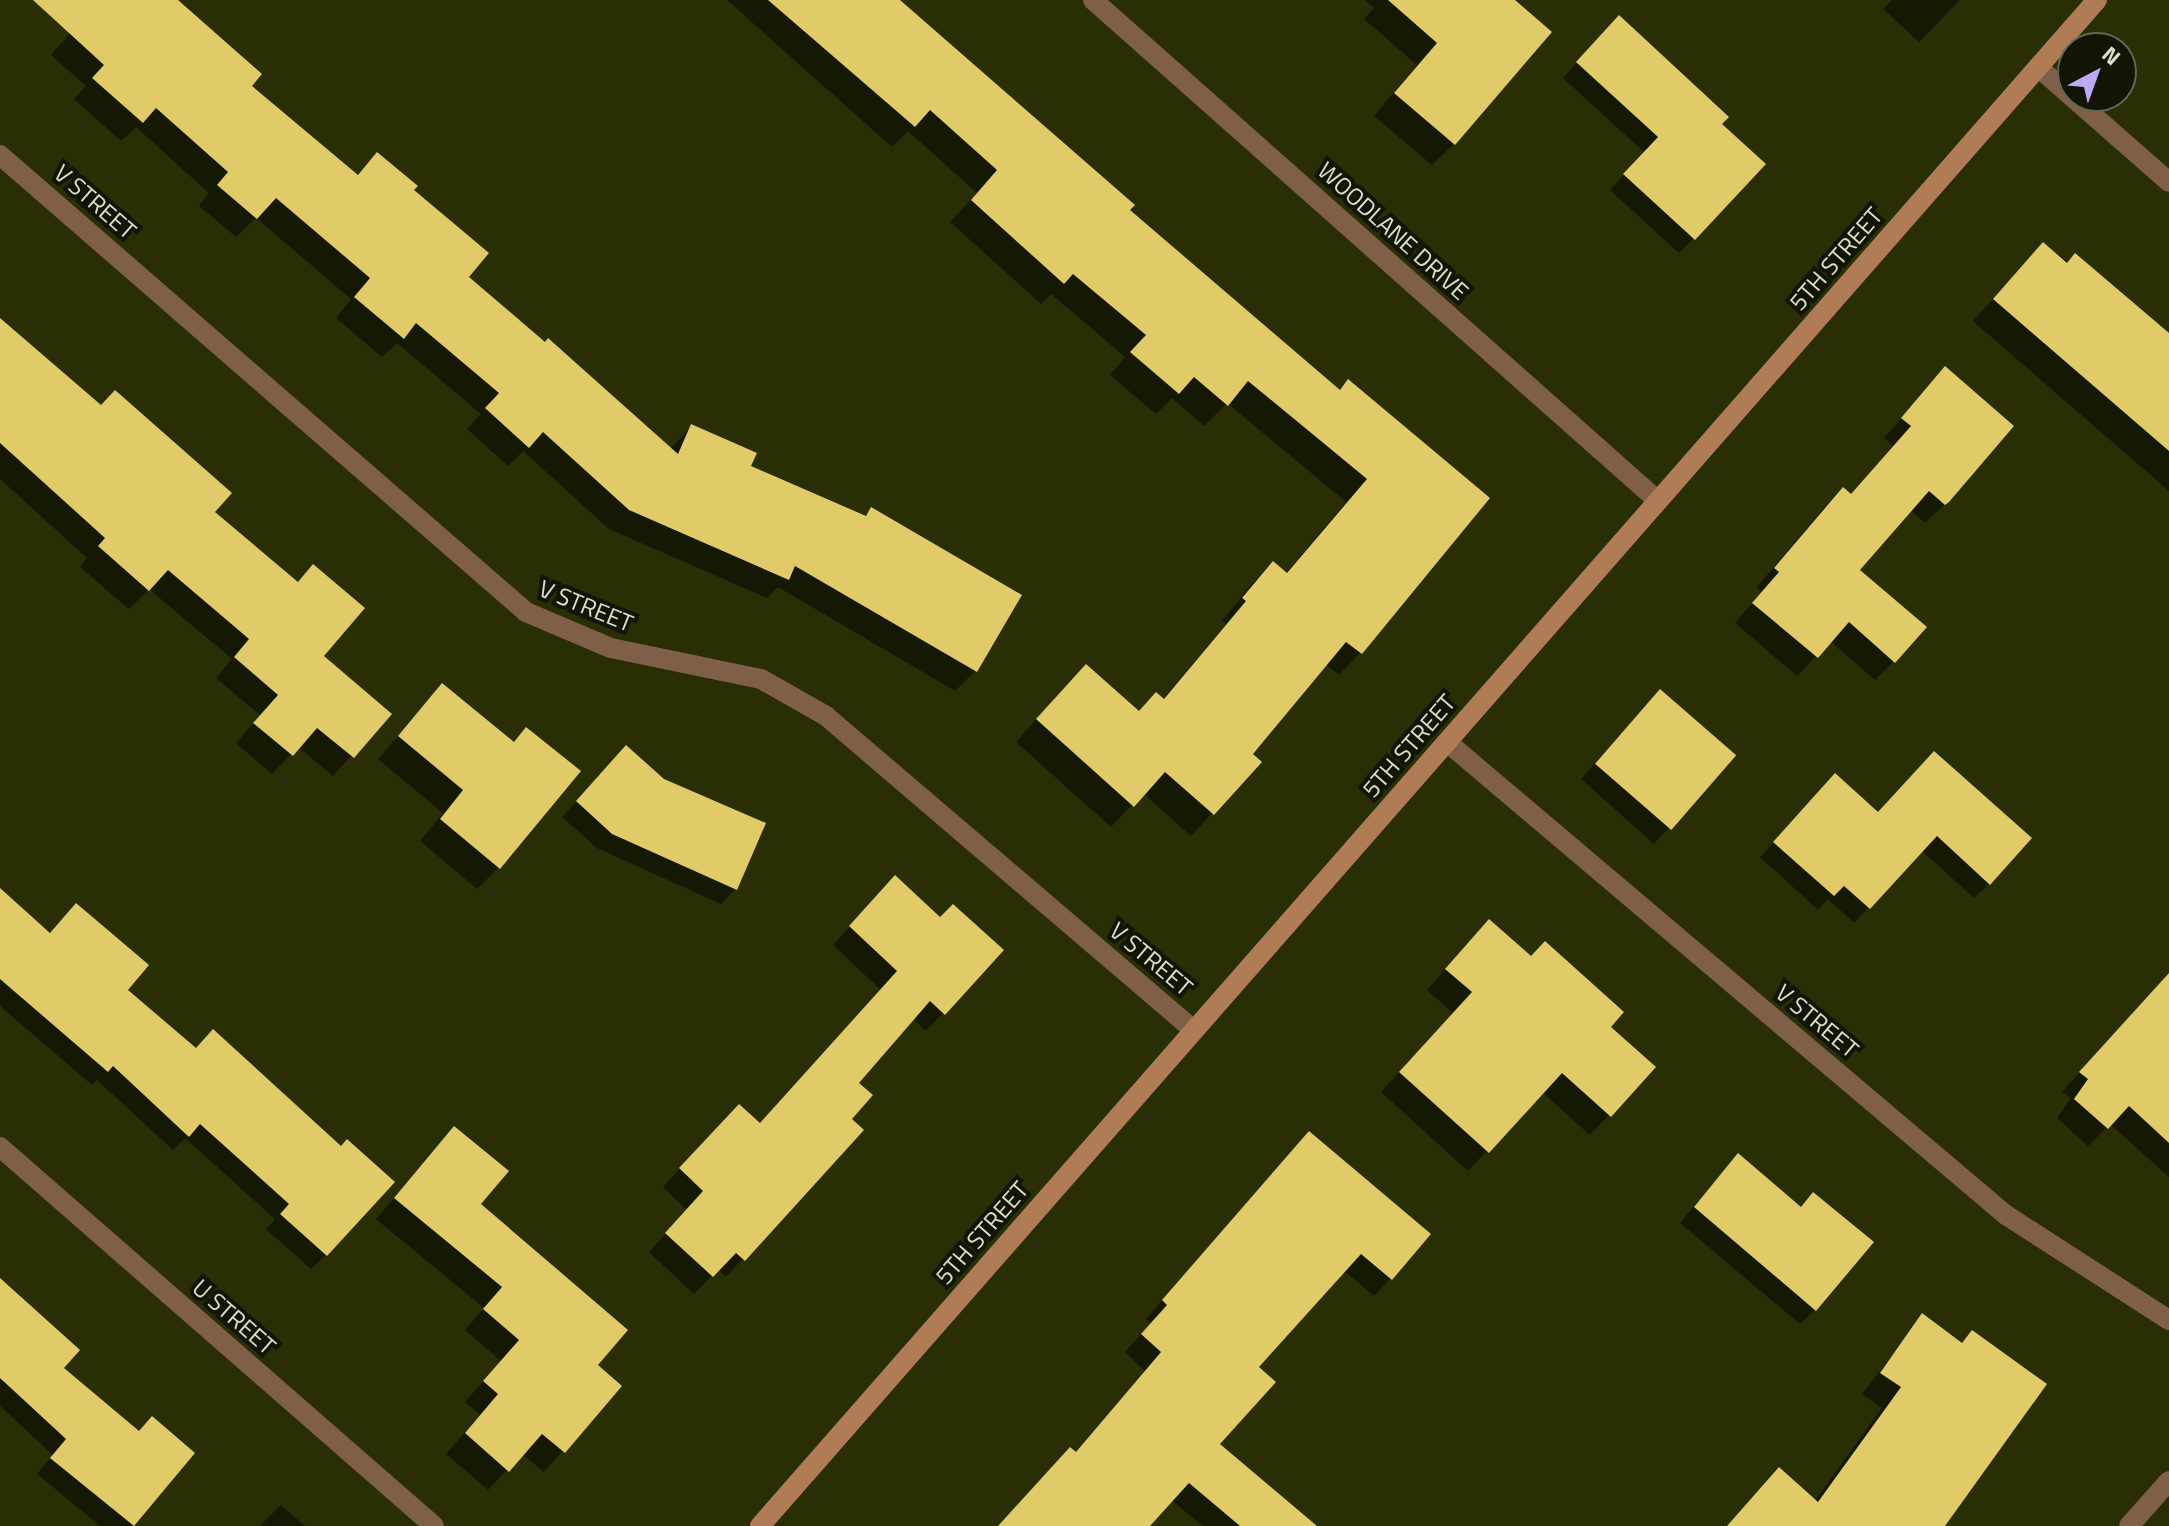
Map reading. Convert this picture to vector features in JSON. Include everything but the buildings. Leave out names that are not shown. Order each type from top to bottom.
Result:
[{"type":"main road","name":"5TH STREET","points":[[760,1526],[2097,0]]},
{"type":"street","name":"WOODLANE DRIVE","points":[[1093,0],[1658,501]]},
{"type":"street","points":[[2038,67],[2169,182]]},
{"type":"street","name":"V STREET","points":[[0,155],[526,612],[611,648],[761,679],[826,716],[1194,1030]]},
{"type":"street","name":"V STREET","points":[[1447,742],[2006,1215],[2169,1320]]},
{"type":"street","name":"U STREET","points":[[0,1147],[434,1526]]},
{"type":"street","points":[[2129,1526],[2169,1481]]}]
